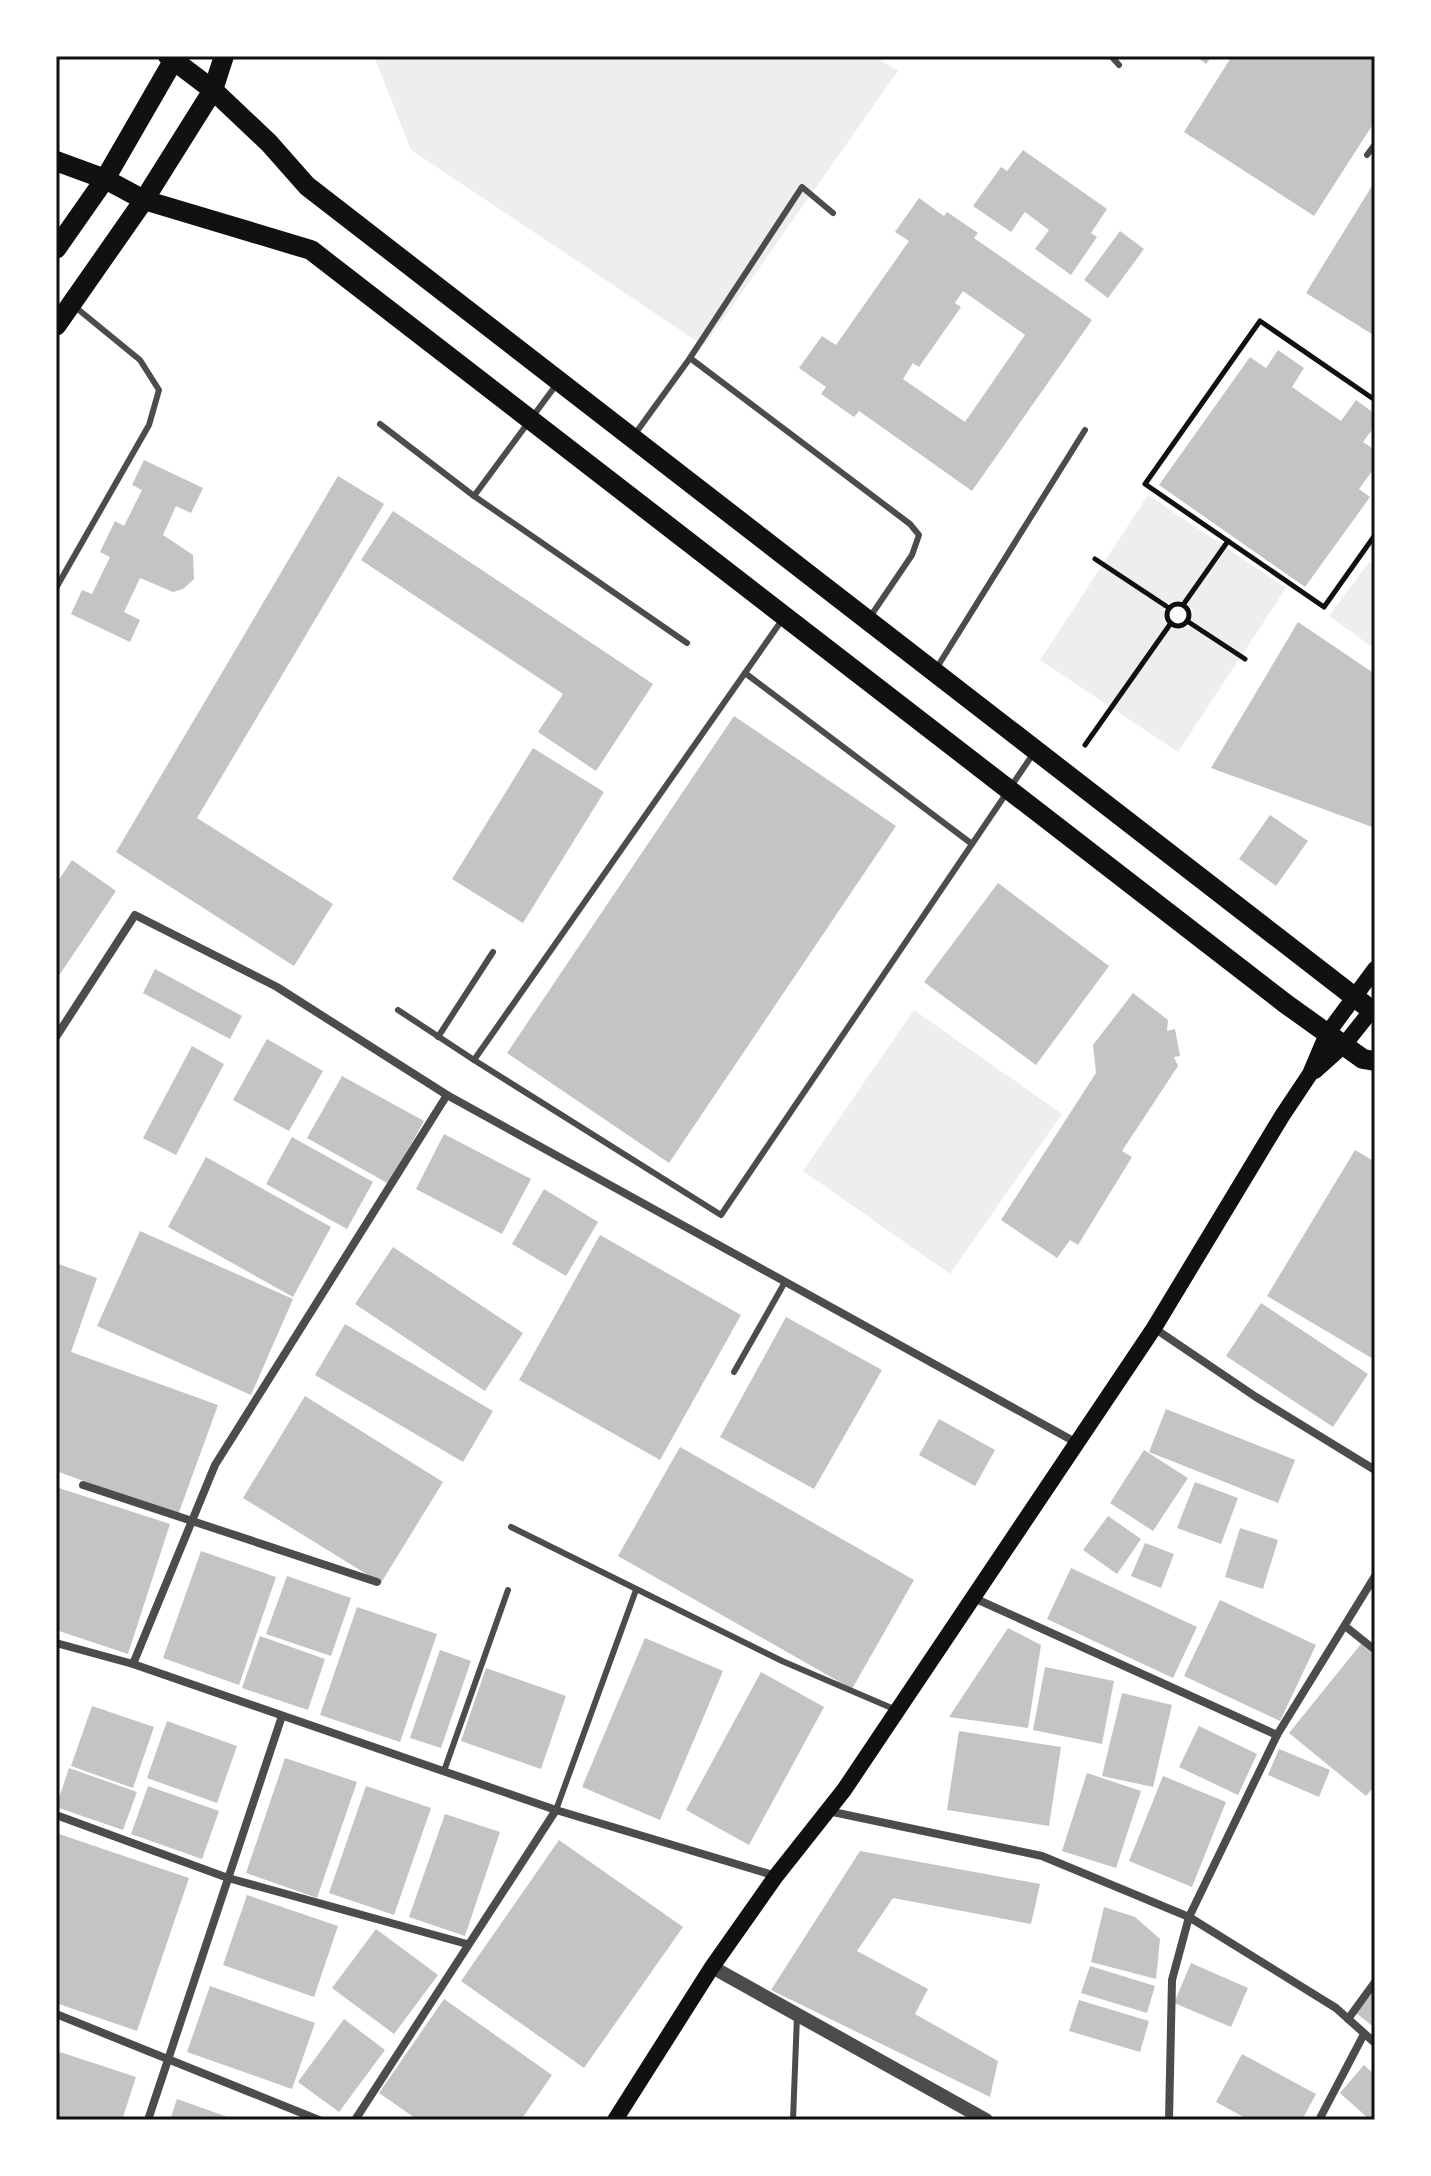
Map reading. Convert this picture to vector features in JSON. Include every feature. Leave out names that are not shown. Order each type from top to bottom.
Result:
[{"type":"main road","points":[[56,326],[144,200],[213,90],[224,56]]},
{"type":"main road","points":[[56,249],[105,179],[173,58],[213,90],[269,143],[307,186],[1354,997],[1374,1009],[1336,1040],[1310,1074],[1154,1328],[897,1711],[712,1967],[615,2120]]},
{"type":"main road","points":[[56,161],[105,179],[144,200],[311,250],[1336,1040],[1363,1059],[1375,1061]]},
{"type":"main road","points":[[1336,1040],[1354,997],[1375,969]]},
{"type":"street","points":[[56,1037],[135,915],[277,987],[447,1095],[1077,1443]]},
{"type":"street","points":[[133,1664],[215,1465],[447,1095]]},
{"type":"street","points":[[1154,1328],[1256,1397],[1375,1470]]},
{"type":"street","points":[[83,1485],[377,1582]]},
{"type":"street","points":[[1169,2120],[1172,1980],[1189,1917],[1277,1735],[1375,1576]]},
{"type":"street","points":[[973,1598],[1277,1735]]},
{"type":"street","points":[[1345,1626],[1375,1650]]},
{"type":"street","points":[[56,1643],[133,1664],[556,1810],[776,1876]]},
{"type":"street","points":[[148,2120],[282,1716]]},
{"type":"street","points":[[355,2120],[556,1810]]},
{"type":"street","points":[[827,1811],[1042,1856],[1189,1917],[1336,2008],[1375,2043]]},
{"type":"street","points":[[56,1815],[228,1878],[467,1944]]},
{"type":"street","points":[[712,1967],[986,2120]]},
{"type":"street","points":[[1348,2019],[1375,1982]]},
{"type":"street","points":[[56,2014],[319,2120]]},
{"type":"street","points":[[1319,2120],[1364,2034]]},
{"type":"lane","points":[[1111,56],[1119,65]]},
{"type":"lane","points":[[1367,155],[1375,144]]},
{"type":"lane","points":[[633,437],[690,358],[802,187],[833,213]]},
{"type":"lane","points":[[56,588],[149,425],[159,390],[140,360],[71,304]]},
{"type":"lane","points":[[690,358],[910,524],[919,535],[912,555],[868,620]]},
{"type":"lane","points":[[474,496],[559,380]]},
{"type":"lane","points":[[380,424],[474,496],[687,643]]},
{"type":"lane","points":[[934,672],[1085,430]]},
{"type":"lane","points":[[474,1060],[784,617]]},
{"type":"lane","points":[[745,673],[972,844]]},
{"type":"lane","points":[[398,1010],[721,1215],[1036,751]]},
{"type":"lane","points":[[438,1037],[493,952]]},
{"type":"lane","points":[[734,1372],[785,1282]]},
{"type":"lane","points":[[511,1527],[782,1661],[897,1711]]},
{"type":"lane","points":[[444,1771],[508,1590]]},
{"type":"lane","points":[[556,1810],[636,1590]]},
{"type":"lane","points":[[793,2120],[797,2014]]},
{"type":"path","points":[[1375,400],[1260,321],[1145,484],[1324,607],[1375,535]]},
{"type":"path","points":[[1095,559],[1169,608],[1183,605],[1228,541]]},
{"type":"path","points":[[1367,546],[1375,551]]},
{"type":"path","points":[[1183,605],[1188,612],[1187,621]]},
{"type":"path","points":[[1169,608],[1167,617],[1171,623],[1179,626],[1187,621]]},
{"type":"path","points":[[1187,621],[1245,659]]},
{"type":"path","points":[[1085,745],[1171,623]]},
{"type":"shaded area","points":[[374,56],[873,56],[898,71],[704,346],[411,150]]},
{"type":"shaded area","points":[[1148,495],[1286,588],[1178,752],[1040,660]],"holes":[[[1172,601],[1185,601],[1193,611],[1191,624],[1183,629],[1171,629],[1163,619],[1165,606]]]},
{"type":"shaded area","points":[[1369,562],[1375,566],[1375,649],[1329,616]]},
{"type":"shaded area","points":[[914,1010],[1062,1114],[950,1274],[803,1171]]},
{"type":"building","points":[[1196,56],[1212,56],[1206,64]]},
{"type":"building","points":[[1232,56],[1375,56],[1375,121],[1314,216],[1184,132]]},
{"type":"building","points":[[1023,150],[1107,209],[1091,233],[1097,237],[1071,275],[1035,249],[1049,230],[1025,212],[1011,232],[973,206],[1001,167],[1007,171]]},
{"type":"building","points":[[1375,181],[1375,336],[1306,293]]},
{"type":"building","points":[[919,198],[944,216],[947,212],[978,233],[974,238],[1092,320],[972,491],[859,411],[854,417],[821,394],[826,387],[799,368],[822,336],[836,345],[909,241],[895,232]],"holes":[[[963,291],[1025,335],[965,422],[903,379],[913,363],[919,367],[961,307],[955,303]]]},
{"type":"building","points":[[1120,231],[1144,249],[1108,298],[1084,280]]},
{"type":"building","points":[[1278,350],[1304,368],[1292,387],[1341,421],[1356,400],[1375,414],[1375,426],[1363,442],[1375,450],[1375,467],[1359,489],[1370,497],[1305,587],[1159,485],[1250,357],[1266,368]]},
{"type":"building","points":[[144,460],[203,488],[191,513],[176,506],[163,535],[193,555],[194,579],[183,589],[173,592],[140,578],[124,612],[140,620],[130,642],[71,614],[82,590],[92,594],[110,557],[100,552],[115,521],[124,526],[142,490],[132,485]]},
{"type":"building","points":[[338,476],[384,504],[197,818],[333,904],[294,966],[116,852]]},
{"type":"building","points":[[393,511],[653,684],[596,771],[538,732],[563,694],[361,560]]},
{"type":"building","points":[[1298,622],[1375,674],[1375,828],[1211,768]]},
{"type":"building","points":[[734,716],[896,826],[669,1163],[507,1053]]},
{"type":"building","points":[[533,748],[604,792],[523,923],[452,879]]},
{"type":"building","points":[[1270,815],[1308,841],[1276,886],[1239,859]]},
{"type":"building","points":[[72,860],[116,891],[56,980],[56,884]]},
{"type":"building","points":[[998,883],[1109,966],[1036,1065],[924,982]]},
{"type":"building","points":[[155,969],[242,1016],[230,1039],[143,993]]},
{"type":"building","points":[[1133,993],[1168,1020],[1167,1031],[1175,1029],[1180,1056],[1174,1057],[1178,1066],[1122,1151],[1132,1157],[1078,1245],[1070,1240],[1057,1258],[1001,1220],[1096,1073],[1093,1045]]},
{"type":"building","points":[[267,1039],[323,1071],[289,1131],[233,1100]]},
{"type":"building","points":[[192,1046],[224,1064],[176,1155],[143,1138]]},
{"type":"building","points":[[342,1076],[424,1121],[389,1184],[307,1138]]},
{"type":"building","points":[[444,1134],[531,1179],[502,1234],[416,1189]]},
{"type":"building","points":[[292,1137],[373,1182],[347,1229],[266,1184]]},
{"type":"building","points":[[1355,1150],[1375,1162],[1375,1360],[1267,1296]]},
{"type":"building","points":[[206,1157],[331,1227],[293,1297],[168,1227]]},
{"type":"building","points":[[544,1189],[598,1222],[566,1276],[512,1244]]},
{"type":"building","points":[[140,1231],[293,1299],[251,1395],[97,1326]]},
{"type":"building","points":[[600,1235],[741,1315],[660,1460],[519,1380]]},
{"type":"building","points":[[393,1247],[523,1333],[485,1391],[355,1304]]},
{"type":"building","points":[[56,1263],[97,1278],[71,1352],[218,1405],[178,1515],[56,1471]]},
{"type":"building","points":[[1261,1303],[1368,1374],[1333,1427],[1226,1356]]},
{"type":"building","points":[[786,1317],[882,1370],[814,1489],[720,1437]]},
{"type":"building","points":[[345,1324],[493,1411],[463,1462],[315,1375]]},
{"type":"building","points":[[305,1396],[443,1482],[381,1583],[243,1498]]},
{"type":"building","points":[[1166,1409],[1295,1460],[1278,1503],[1149,1452]]},
{"type":"building","points":[[939,1419],[995,1450],[975,1486],[919,1455]]},
{"type":"building","points":[[680,1447],[914,1580],[852,1689],[618,1556]]},
{"type":"building","points":[[1144,1450],[1188,1478],[1153,1531],[1110,1503]]},
{"type":"building","points":[[1195,1482],[1238,1498],[1221,1544],[1177,1528]]},
{"type":"building","points":[[56,1487],[170,1524],[128,1654],[56,1630]]},
{"type":"building","points":[[1108,1516],[1141,1539],[1117,1574],[1083,1550]]},
{"type":"building","points":[[1240,1528],[1278,1540],[1263,1589],[1225,1577]]},
{"type":"building","points":[[1145,1543],[1174,1554],[1161,1588],[1131,1576]]},
{"type":"building","points":[[201,1551],[276,1577],[239,1685],[163,1658]]},
{"type":"building","points":[[1071,1568],[1197,1627],[1173,1678],[1047,1619]]},
{"type":"building","points":[[287,1576],[351,1598],[331,1656],[266,1634]]},
{"type":"building","points":[[1220,1600],[1316,1645],[1280,1721],[1184,1676]]},
{"type":"building","points":[[357,1607],[437,1634],[400,1742],[320,1715]]},
{"type":"building","points":[[1008,1628],[1041,1645],[1028,1728],[949,1717]]},
{"type":"building","points":[[260,1636],[325,1659],[308,1710],[242,1688]]},
{"type":"building","points":[[645,1638],[723,1671],[660,1820],[582,1787]]},
{"type":"building","points":[[1361,1644],[1375,1656],[1375,1785],[1366,1796],[1289,1733]]},
{"type":"building","points":[[440,1650],[471,1661],[441,1748],[410,1738]]},
{"type":"building","points":[[1045,1667],[1114,1681],[1102,1744],[1033,1730]]},
{"type":"building","points":[[486,1668],[566,1696],[541,1769],[461,1741]]},
{"type":"building","points":[[761,1672],[824,1707],[749,1845],[686,1810]]},
{"type":"building","points":[[1122,1693],[1172,1705],[1153,1787],[1102,1776]]},
{"type":"building","points":[[92,1706],[154,1727],[133,1788],[71,1766]]},
{"type":"building","points":[[167,1721],[237,1746],[217,1803],[147,1778]]},
{"type":"building","points":[[1199,1726],[1257,1754],[1238,1795],[1179,1767]]},
{"type":"building","points":[[959,1731],[1061,1747],[1049,1826],[947,1810]]},
{"type":"building","points":[[1279,1749],[1330,1770],[1319,1797],[1268,1775]]},
{"type":"building","points":[[285,1758],[357,1782],[317,1898],[246,1873]]},
{"type":"building","points":[[69,1768],[137,1792],[123,1830],[56,1807]]},
{"type":"building","points":[[1087,1773],[1141,1791],[1116,1868],[1062,1851]]},
{"type":"building","points":[[1163,1776],[1226,1802],[1192,1887],[1129,1861]]},
{"type":"building","points":[[148,1786],[219,1811],[202,1859],[131,1834]]},
{"type":"building","points":[[366,1786],[431,1808],[394,1915],[329,1893]]},
{"type":"building","points":[[445,1814],[500,1832],[465,1936],[409,1917]]},
{"type":"building","points":[[56,1833],[189,1878],[137,2031],[56,2003]]},
{"type":"building","points":[[559,1840],[683,1927],[584,2068],[461,1981]]},
{"type":"building","points":[[860,1851],[1040,1884],[1031,1924],[893,1898],[857,1951],[928,1989],[915,2014],[998,2061],[990,2097],[771,1990]]},
{"type":"building","points":[[247,1895],[338,1926],[314,1997],[223,1965]]},
{"type":"building","points":[[1104,1907],[1135,1917],[1160,1939],[1156,1979],[1091,1962]]},
{"type":"building","points":[[376,1929],[438,1975],[394,2034],[332,1988]]},
{"type":"building","points":[[1191,1963],[1248,1988],[1231,2027],[1174,2003]]},
{"type":"building","points":[[1090,1966],[1155,1986],[1147,2013],[1081,1993]]},
{"type":"building","points":[[210,1986],[315,2023],[292,2089],[187,2052]]},
{"type":"building","points":[[1375,1990],[1375,2028],[1356,2013]]},
{"type":"building","points":[[444,1999],[552,2075],[521,2120],[418,2120],[379,2093]]},
{"type":"building","points":[[1079,2000],[1149,2021],[1140,2052],[1069,2031]]},
{"type":"building","points":[[344,2019],[385,2050],[339,2112],[298,2082]]},
{"type":"building","points":[[60,2052],[136,2077],[122,2120],[56,2120],[56,2064]]},
{"type":"building","points":[[1242,2054],[1316,2094],[1302,2120],[1249,2120],[1216,2102]]},
{"type":"building","points":[[1364,2065],[1375,2075],[1375,2120],[1370,2120],[1340,2093]]},
{"type":"building","points":[[177,2099],[236,2120],[170,2120]]}]
